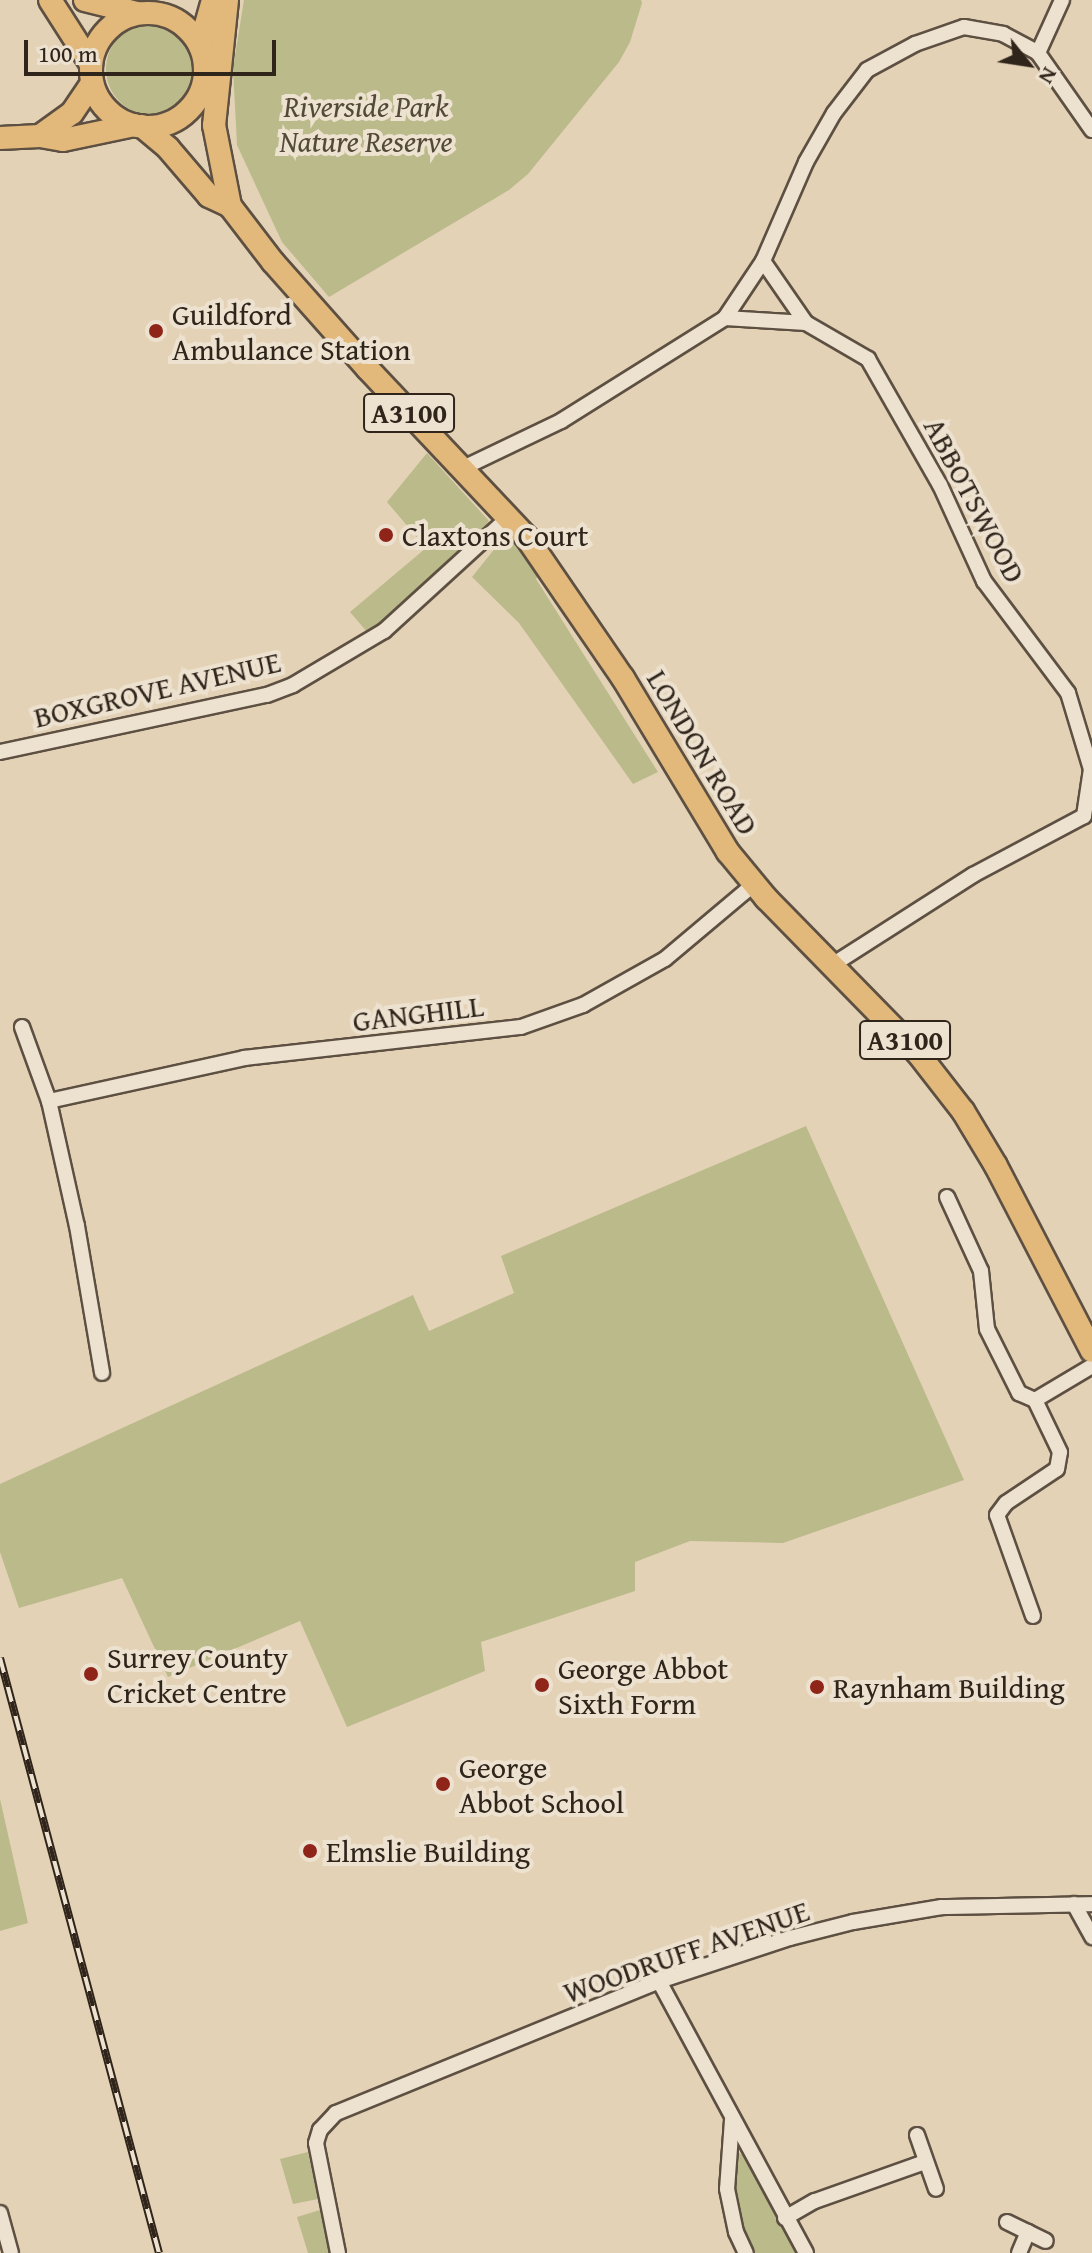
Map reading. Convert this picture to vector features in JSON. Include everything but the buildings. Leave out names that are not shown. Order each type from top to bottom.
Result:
[{"type":"main road","points":[[50,0],[91,73],[99,100],[111,114],[138,126],[168,148],[209,196],[230,206]]},
{"type":"main road","points":[[85,0],[149,9],[174,19],[189,30],[200,46]]},
{"type":"main road","points":[[0,138],[40,136],[63,140],[167,123],[184,113],[197,98],[204,79],[200,46],[213,0]]},
{"type":"main road","name":"A3100","points":[[214,125],[227,0]]},
{"type":"main road","points":[[40,136],[72,113],[91,73],[95,46],[106,31],[120,19],[149,9]]},
{"type":"main road","name":"A3100","points":[[204,79],[205,106],[214,125],[230,206]]},
{"type":"main road","name":"LONDON ROAD","points":[[230,206],[273,262],[461,469],[509,517],[546,562],[598,639],[728,852],[754,884],[917,1052],[963,1111],[1092,1351]]},
{"type":"street","points":[[1038,53],[1062,0]]},
{"type":"street","points":[[461,469],[561,421],[725,318],[763,261],[806,162],[834,113],[867,70],[915,44],[964,27],[1003,34],[1038,53],[1092,130]]},
{"type":"street","name":"ABBOTSWOOD","points":[[763,261],[806,323],[868,359],[940,485],[984,581],[1068,693],[1091,769],[1084,816],[973,875],[841,955],[832,965]]},
{"type":"street","name":"ABBOTSWOOD","points":[[725,318],[806,323]]},
{"type":"street","name":"BOXGROVE AVENUE","points":[[0,752],[223,705],[293,685],[384,631],[509,517]]},
{"type":"street","name":"GANGHILL","points":[[49,1101],[244,1058],[521,1027],[583,1005],[665,959],[754,884]]},
{"type":"street","points":[[22,1027],[49,1101],[77,1226],[102,1373]]},
{"type":"street","points":[[947,1197],[981,1271],[987,1329],[1019,1393],[1035,1400],[1060,1452],[1057,1469],[1006,1503],[997,1515],[1033,1616]]},
{"type":"street","points":[[1035,1400],[1092,1366]]},
{"type":"street","points":[[1074,1904],[1092,1937]]},
{"type":"street","name":"WOODRUFF AVENUE","points":[[338,2253],[316,2143],[320,2130],[336,2113],[659,1981],[738,1954],[853,1922],[942,1907],[1092,1904]]},
{"type":"street","points":[[659,1981],[806,2253]]},
{"type":"street","points":[[732,2119],[727,2189],[736,2232],[746,2253]]},
{"type":"street","points":[[917,2135],[936,2189]]},
{"type":"street","points":[[785,2218],[815,2201],[925,2162]]},
{"type":"street","points":[[0,2213],[11,2253]]},
{"type":"street","points":[[1007,2222],[1046,2241]]},
{"type":"street","points":[[1019,2253],[1028,2232]]},
{"type":"green space","name":"Riverside Park Nature Reserve","points":[[244,0],[641,0],[642,3],[630,42],[619,62],[528,174],[509,190],[329,297],[282,242],[237,145],[233,68]]},
{"type":"green space","points":[[152,23],[170,27],[184,37],[194,51],[198,69],[194,87],[184,101],[170,111],[152,115],[134,111],[120,101],[110,87],[106,69],[110,51],[120,37],[134,27]]},
{"type":"green space","points":[[427,453],[489,521],[448,567],[368,633],[350,612],[426,548],[387,502]]},
{"type":"green space","points":[[508,532],[546,562],[536,579],[658,772],[633,784],[519,623],[472,577]]},
{"type":"green space","points":[[806,1126],[964,1480],[783,1543],[690,1541],[635,1562],[635,1591],[481,1642],[485,1671],[347,1727],[300,1621],[168,1677],[122,1578],[19,1608],[0,1552],[0,1484],[413,1295],[429,1331],[514,1293],[501,1256]]},
{"type":"green space","points":[[0,1799],[28,1923],[0,1931]]},
{"type":"green space","points":[[308,2152],[318,2199],[293,2204],[280,2159]]},
{"type":"green space","points":[[734,2155],[743,2155],[798,2253],[746,2253],[732,2197]]},
{"type":"green space","points":[[320,2210],[329,2253],[308,2253],[297,2217]]},
{"type":"railway","points":[[0,1658],[159,2253]]},
{"type":"place","name":"Guildford Ambulance Station","points":[[156,331]]},
{"type":"place","name":"Claxtons Court","points":[[386,535]]},
{"type":"place","name":"Surrey County Cricket Centre","points":[[91,1674]]},
{"type":"place","name":"George Abbot Sixth Form","points":[[542,1685]]},
{"type":"place","name":"Raynham Building","points":[[817,1687]]},
{"type":"place","name":"George Abbot School","points":[[443,1784]]},
{"type":"place","name":"Elmslie Building","points":[[310,1851]]}]
